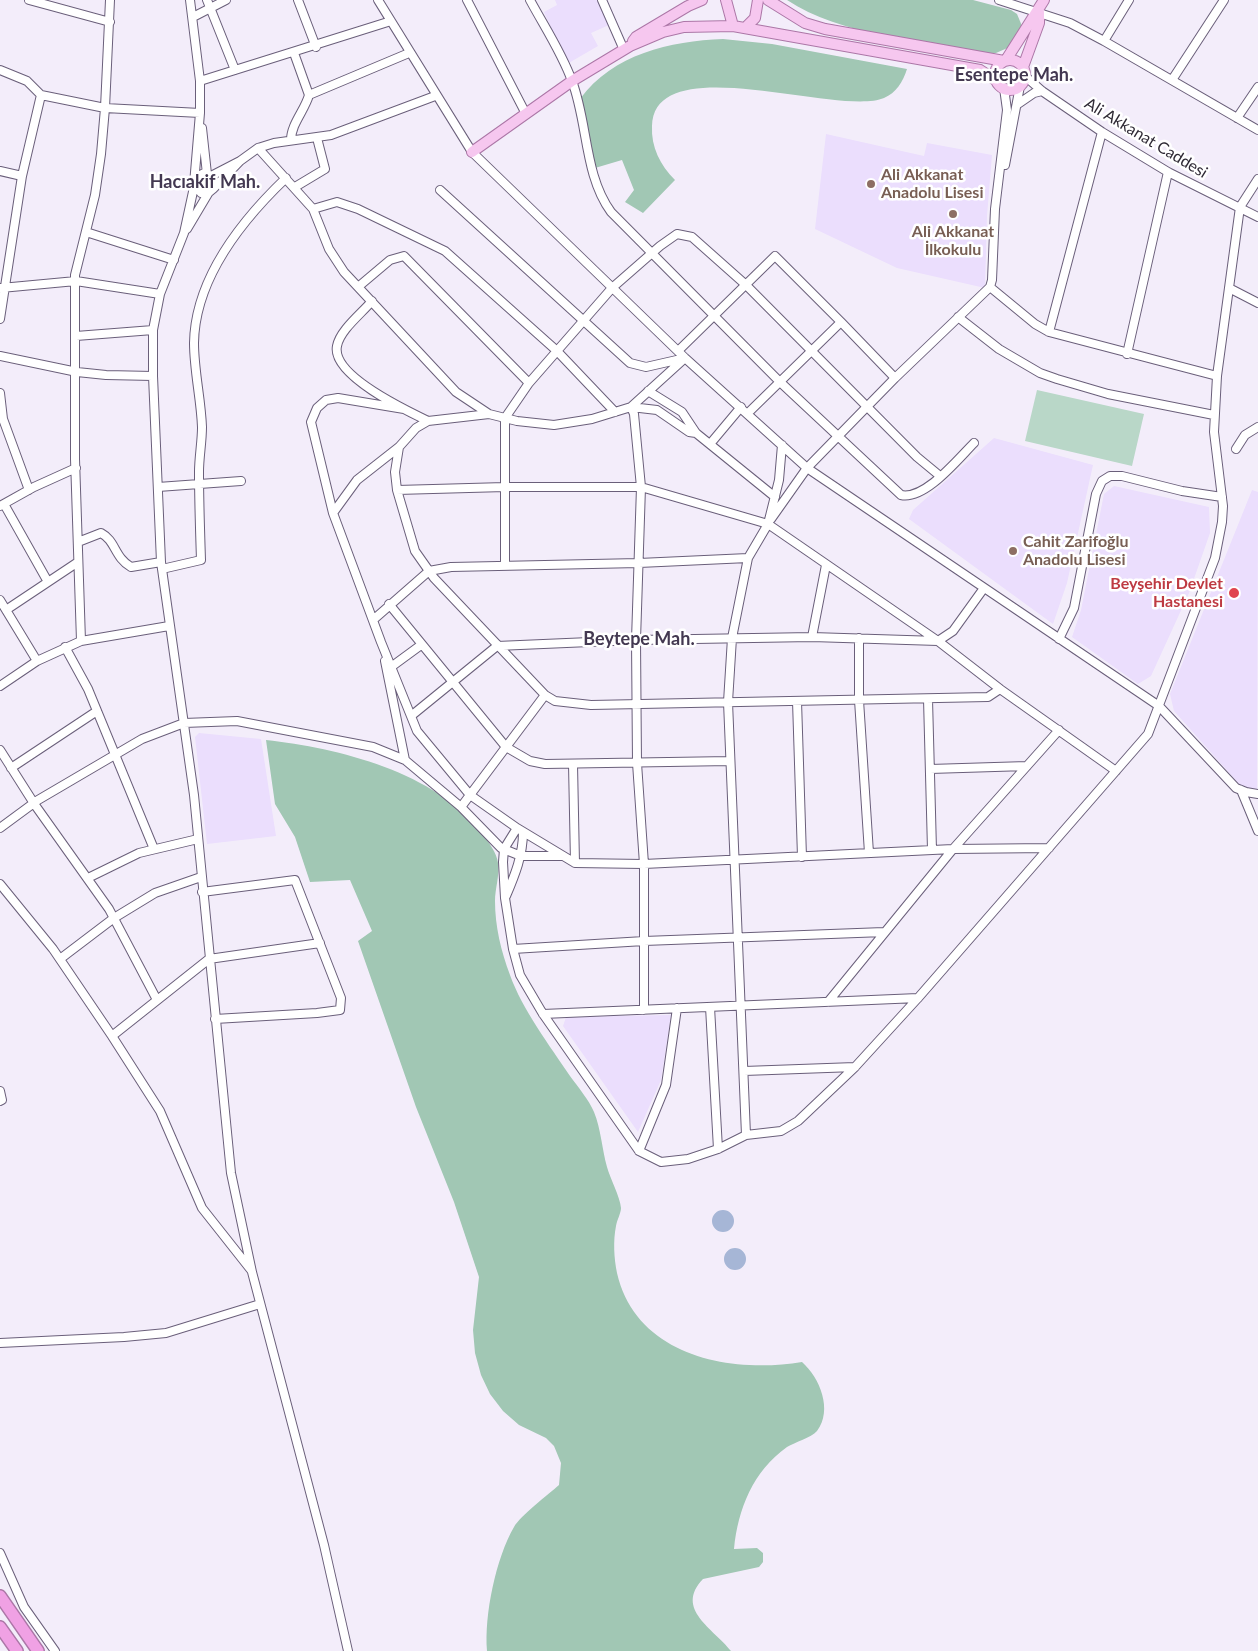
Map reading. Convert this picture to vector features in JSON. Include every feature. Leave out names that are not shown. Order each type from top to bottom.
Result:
[{"type":"highway","points":[[0,1596],[38,1651]]},
{"type":"highway","points":[[0,1627],[17,1651]]},
{"type":"main road","points":[[627,48],[636,37],[688,6],[702,0]]},
{"type":"main road","points":[[726,0],[733,26]]},
{"type":"main road","points":[[745,28],[755,18],[758,0]]},
{"type":"main road","points":[[768,0],[796,19],[825,29],[1005,61],[1016,61],[1024,71]]},
{"type":"main road","points":[[472,152],[572,81],[627,48],[663,32],[684,27],[733,26],[980,70],[1001,85],[1013,89],[1020,86],[1039,23],[1039,12],[1044,0]]},
{"type":"main road","points":[[1001,85],[996,70],[1020,40],[1030,20],[1039,12]]},
{"type":"street","points":[[29,0],[110,22]]},
{"type":"street","points":[[81,641],[76,468],[76,281],[95,195],[106,108],[110,0]]},
{"type":"street","points":[[190,0],[200,81],[200,113],[194,187],[184,233],[160,294],[153,330],[153,376],[161,565],[184,723],[198,839],[208,959],[231,1173],[252,1272],[324,1545],[348,1651]]},
{"type":"street","points":[[192,17],[209,4],[226,0]]},
{"type":"street","points":[[298,0],[316,47]]},
{"type":"street","points":[[378,0],[435,96],[472,152],[685,358],[807,468],[1159,706],[1236,788],[1258,794]]},
{"type":"street","points":[[530,0],[572,81],[596,182],[604,202],[779,382],[901,495],[910,497],[917,495],[974,443]]},
{"type":"street","points":[[602,0],[627,48]]},
{"type":"street","points":[[1001,0],[1070,23],[1258,130]]},
{"type":"street","points":[[1104,41],[1129,0]]},
{"type":"street","points":[[1172,80],[1224,0]]},
{"type":"street","points":[[469,1],[526,114]]},
{"type":"street","points":[[209,4],[235,70]]},
{"type":"street","points":[[200,81],[316,47],[391,22]]},
{"type":"street","points":[[291,140],[291,134],[305,109],[309,95],[294,53]]},
{"type":"street","points":[[309,95],[409,53]]},
{"type":"street","points":[[0,70],[27,81],[41,95],[106,108],[200,113]]},
{"type":"street","name":"Ali Akkanat Caddesi","points":[[1024,71],[1042,91],[1102,132],[1168,172],[1258,216]]},
{"type":"street","points":[[746,1135],[728,702],[732,638],[748,558],[768,524],[807,468],[895,378],[990,287],[992,280],[995,209],[1007,110],[1001,85]]},
{"type":"street","points":[[995,209],[1018,104],[1020,86]]},
{"type":"street","points":[[1237,118],[1258,87]]},
{"type":"street","points":[[1018,104],[1034,93],[1042,91]]},
{"type":"street","points":[[0,320],[2,288],[22,176],[41,95]]},
{"type":"street","points":[[194,187],[201,193],[211,190],[240,161],[258,148],[291,140],[317,138],[435,96]]},
{"type":"street","points":[[184,233],[214,182],[209,175],[200,113]]},
{"type":"street","points":[[1049,332],[1102,132]]},
{"type":"street","points":[[296,187],[325,169],[317,138]]},
{"type":"street","points":[[258,148],[296,187],[313,209],[332,255],[358,287],[456,392],[489,414],[554,425],[592,419],[631,406],[685,358]]},
{"type":"street","points":[[195,178],[200,174],[209,175],[240,161]]},
{"type":"street","points":[[0,171],[22,176]]},
{"type":"street","points":[[1127,354],[1168,172]]},
{"type":"street","points":[[78,542],[101,533],[108,536],[121,561],[131,567],[201,560],[199,484],[202,426],[194,342],[198,315],[206,290],[225,249],[243,222],[286,178]]},
{"type":"street","points":[[520,830],[504,850],[505,898],[513,949],[520,975],[543,1014],[639,1151],[661,1162],[688,1159],[718,1149],[746,1135],[780,1131],[798,1121],[855,1067],[918,998],[1148,734],[1215,558],[1222,522],[1222,497],[1215,448],[1214,415],[1217,376],[1240,207],[1258,179]]},
{"type":"street","points":[[440,190],[630,362],[646,367],[666,364],[685,358]]},
{"type":"street","points":[[313,209],[337,202],[376,217],[445,251],[558,351],[615,412]]},
{"type":"street","points":[[86,232],[174,260]]},
{"type":"street","points":[[505,565],[505,418],[529,383],[612,288],[677,234],[692,237],[746,285],[917,457],[940,476]]},
{"type":"street","points":[[358,287],[390,260],[404,256],[529,383]]},
{"type":"street","points":[[678,351],[776,256],[895,378]]},
{"type":"street","points":[[2,288],[76,281],[160,294]]},
{"type":"street","points":[[990,287],[1035,324],[1049,332],[1127,354],[1217,376]]},
{"type":"street","points":[[1229,288],[1258,303]]},
{"type":"street","points":[[372,302],[339,338],[336,353],[344,367],[370,389],[428,421]]},
{"type":"street","points":[[958,317],[999,349],[1048,376],[1108,394],[1214,415]]},
{"type":"street","points":[[748,413],[840,322]]},
{"type":"street","points":[[76,336],[153,330]]},
{"type":"street","points":[[0,356],[77,372],[153,376]]},
{"type":"street","points":[[648,392],[682,412],[696,433],[775,497]]},
{"type":"street","points":[[0,393],[3,419],[29,490]]},
{"type":"street","points":[[404,409],[338,398],[326,400],[317,408],[311,422],[332,512],[417,731],[470,795],[520,830],[575,863],[644,864],[953,849],[1049,848]]},
{"type":"street","points":[[631,406],[657,410],[689,432],[696,433]]},
{"type":"street","points":[[631,406],[634,414],[641,487],[636,704],[637,763],[644,864],[644,1010]]},
{"type":"street","points":[[710,444],[741,407]]},
{"type":"street","points":[[332,512],[358,480],[399,447],[416,428],[428,421],[489,414]]},
{"type":"street","points":[[1236,449],[1245,435],[1258,426]]},
{"type":"street","points":[[768,524],[779,480],[782,445]]},
{"type":"street","points":[[399,447],[395,472],[397,490],[415,551],[429,571],[497,646],[545,695],[555,701],[591,705],[928,699],[988,697],[1000,689]]},
{"type":"street","points":[[48,582],[2,505],[76,468]]},
{"type":"street","points":[[1059,638],[1074,608],[1096,494],[1102,481],[1110,476],[1122,476],[1182,491],[1222,497]]},
{"type":"street","points":[[158,487],[241,481]]},
{"type":"street","points":[[397,490],[505,487],[641,487],[768,524],[938,641],[1000,689],[1116,771]]},
{"type":"street","points":[[373,620],[389,604],[429,571],[451,567],[638,563],[748,558]]},
{"type":"street","points":[[6,610],[78,562]]},
{"type":"street","points":[[812,637],[826,565]]},
{"type":"street","points":[[411,716],[497,646],[636,640],[812,637],[938,641],[953,631],[984,588]]},
{"type":"street","points":[[0,600],[37,661]]},
{"type":"street","points":[[389,604],[451,683],[506,748],[530,761],[545,764],[730,761]]},
{"type":"street","points":[[0,686],[37,661],[81,641],[169,626]]},
{"type":"street","points":[[859,638],[860,700],[869,853]]},
{"type":"street","points":[[381,642],[405,760]]},
{"type":"street","points":[[391,667],[421,645]]},
{"type":"street","points":[[65,647],[88,689],[113,754],[154,849]]},
{"type":"street","points":[[461,807],[545,695]]},
{"type":"street","points":[[928,699],[932,850]]},
{"type":"street","points":[[797,701],[802,857]]},
{"type":"street","points":[[11,768],[97,711]]},
{"type":"street","points":[[0,828],[113,754],[142,739],[184,723],[237,721],[373,747],[405,760],[461,807],[504,850],[521,856],[564,856]]},
{"type":"street","points":[[828,1002],[953,849],[1059,730]]},
{"type":"street","points":[[0,750],[34,804],[88,878],[114,918],[158,1000]]},
{"type":"street","points":[[572,764],[575,863]]},
{"type":"street","points":[[930,769],[1027,766]]},
{"type":"street","points":[[1241,790],[1258,831]]},
{"type":"street","points":[[505,898],[521,856],[520,830]]},
{"type":"street","points":[[88,878],[139,853],[198,839]]},
{"type":"street","points":[[60,959],[114,918],[155,893],[201,877]]},
{"type":"street","points":[[202,892],[295,880],[341,998],[340,1010],[215,1019]]},
{"type":"street","points":[[0,884],[60,959],[112,1036],[160,1111],[202,1208],[252,1272]]},
{"type":"street","points":[[513,949],[644,941],[884,932]]},
{"type":"street","points":[[112,1036],[208,959],[320,943]]},
{"type":"street","points":[[543,1014],[918,998]]},
{"type":"street","points":[[710,1007],[718,1149]]},
{"type":"street","points":[[639,1151],[666,1085],[677,1008]]},
{"type":"street","points":[[744,1071],[855,1067]]},
{"type":"street","points":[[0,1091],[2,1100],[0,1101]]},
{"type":"street","points":[[0,1343],[166,1333],[260,1304]]},
{"type":"street","points":[[0,1553],[24,1607],[55,1651]]},
{"type":"shaded area","points":[[555,0],[597,0],[609,25],[591,33],[598,46],[567,64],[544,12],[557,5]]},
{"type":"shaded area","points":[[826,134],[924,156],[927,143],[992,155],[987,216],[985,288],[897,268],[815,229]]},
{"type":"shaded area","name":"Cahit Zarifoğlu Anadolu Lisesi","points":[[994,438],[1093,465],[1067,583],[1053,624],[909,519],[913,510]]},
{"type":"shaded area","points":[[1114,486],[1209,507],[1210,533],[1189,593],[1151,676],[1138,684],[1072,637],[1081,610],[1104,494]]},
{"type":"shaded area","name":"Beyşehir Devlet Hastanesi","points":[[1252,490],[1258,492],[1257,790],[1240,785],[1174,711],[1170,694]]},
{"type":"shaded area","points":[[199,733],[261,739],[276,836],[207,844],[195,737]]},
{"type":"shaded area","points":[[671,1015],[661,1080],[638,1132],[563,1026],[566,1017]]},
{"type":"green space","points":[[787,0],[973,0],[1011,10],[1017,14],[1022,26],[1012,46],[996,53],[985,53],[883,36],[832,22],[808,12]]},
{"type":"green space","points":[[723,39],[772,44],[907,69],[901,83],[892,93],[884,98],[861,101],[829,99],[714,87],[683,91],[661,103],[652,126],[653,141],[661,162],[675,180],[643,213],[625,202],[634,190],[622,160],[595,168],[580,99],[593,84],[609,71],[644,53],[683,43]]},
{"type":"green space","points":[[1037,390],[1144,414],[1132,466],[1025,441]]},
{"type":"green space","points":[[266,740],[324,749],[384,767],[413,779],[439,794],[463,812],[482,834],[492,847],[497,859],[498,872],[495,901],[497,929],[501,948],[515,988],[529,1014],[592,1107],[596,1119],[607,1167],[621,1208],[614,1244],[617,1273],[627,1301],[644,1324],[665,1341],[690,1353],[717,1361],[745,1365],[774,1365],[802,1362],[819,1385],[824,1404],[822,1423],[811,1436],[787,1447],[765,1467],[749,1492],[739,1520],[734,1549],[757,1548],[763,1553],[763,1562],[759,1567],[703,1579],[695,1590],[693,1600],[700,1618],[731,1651],[487,1651],[489,1604],[502,1554],[517,1522],[559,1485],[561,1463],[554,1446],[546,1438],[519,1425],[503,1411],[490,1394],[481,1375],[475,1353],[473,1330],[479,1277],[454,1202],[416,1107],[358,941],[372,931],[350,880],[310,882],[295,837],[275,804]]},
{"type":"water","points":[[723,1210],[731,1213],[734,1221],[731,1229],[723,1232],[715,1229],[712,1221],[715,1213]]},
{"type":"water","points":[[735,1248],[743,1251],[746,1259],[743,1267],[735,1270],[727,1267],[724,1259],[727,1251]]},
{"type":"place","name":"Ali Akkanat Anadolu Lisesi","points":[[871,184]]},
{"type":"place","name":"Ali Akkanat İlkokulu","points":[[953,214]]},
{"type":"place","name":"Cahit Zarifoğlu Anadolu Lisesi","points":[[1013,551]]},
{"type":"place","name":"Beyşehir Devlet Hastanesi","points":[[1234,593]]},
{"type":"district","name":"Esentepe Mah.","points":[[1014,75]]},
{"type":"district","name":"Hacıakif Mah.","points":[[205,182]]},
{"type":"district","name":"Beytepe Mah.","points":[[639,639]]}]
